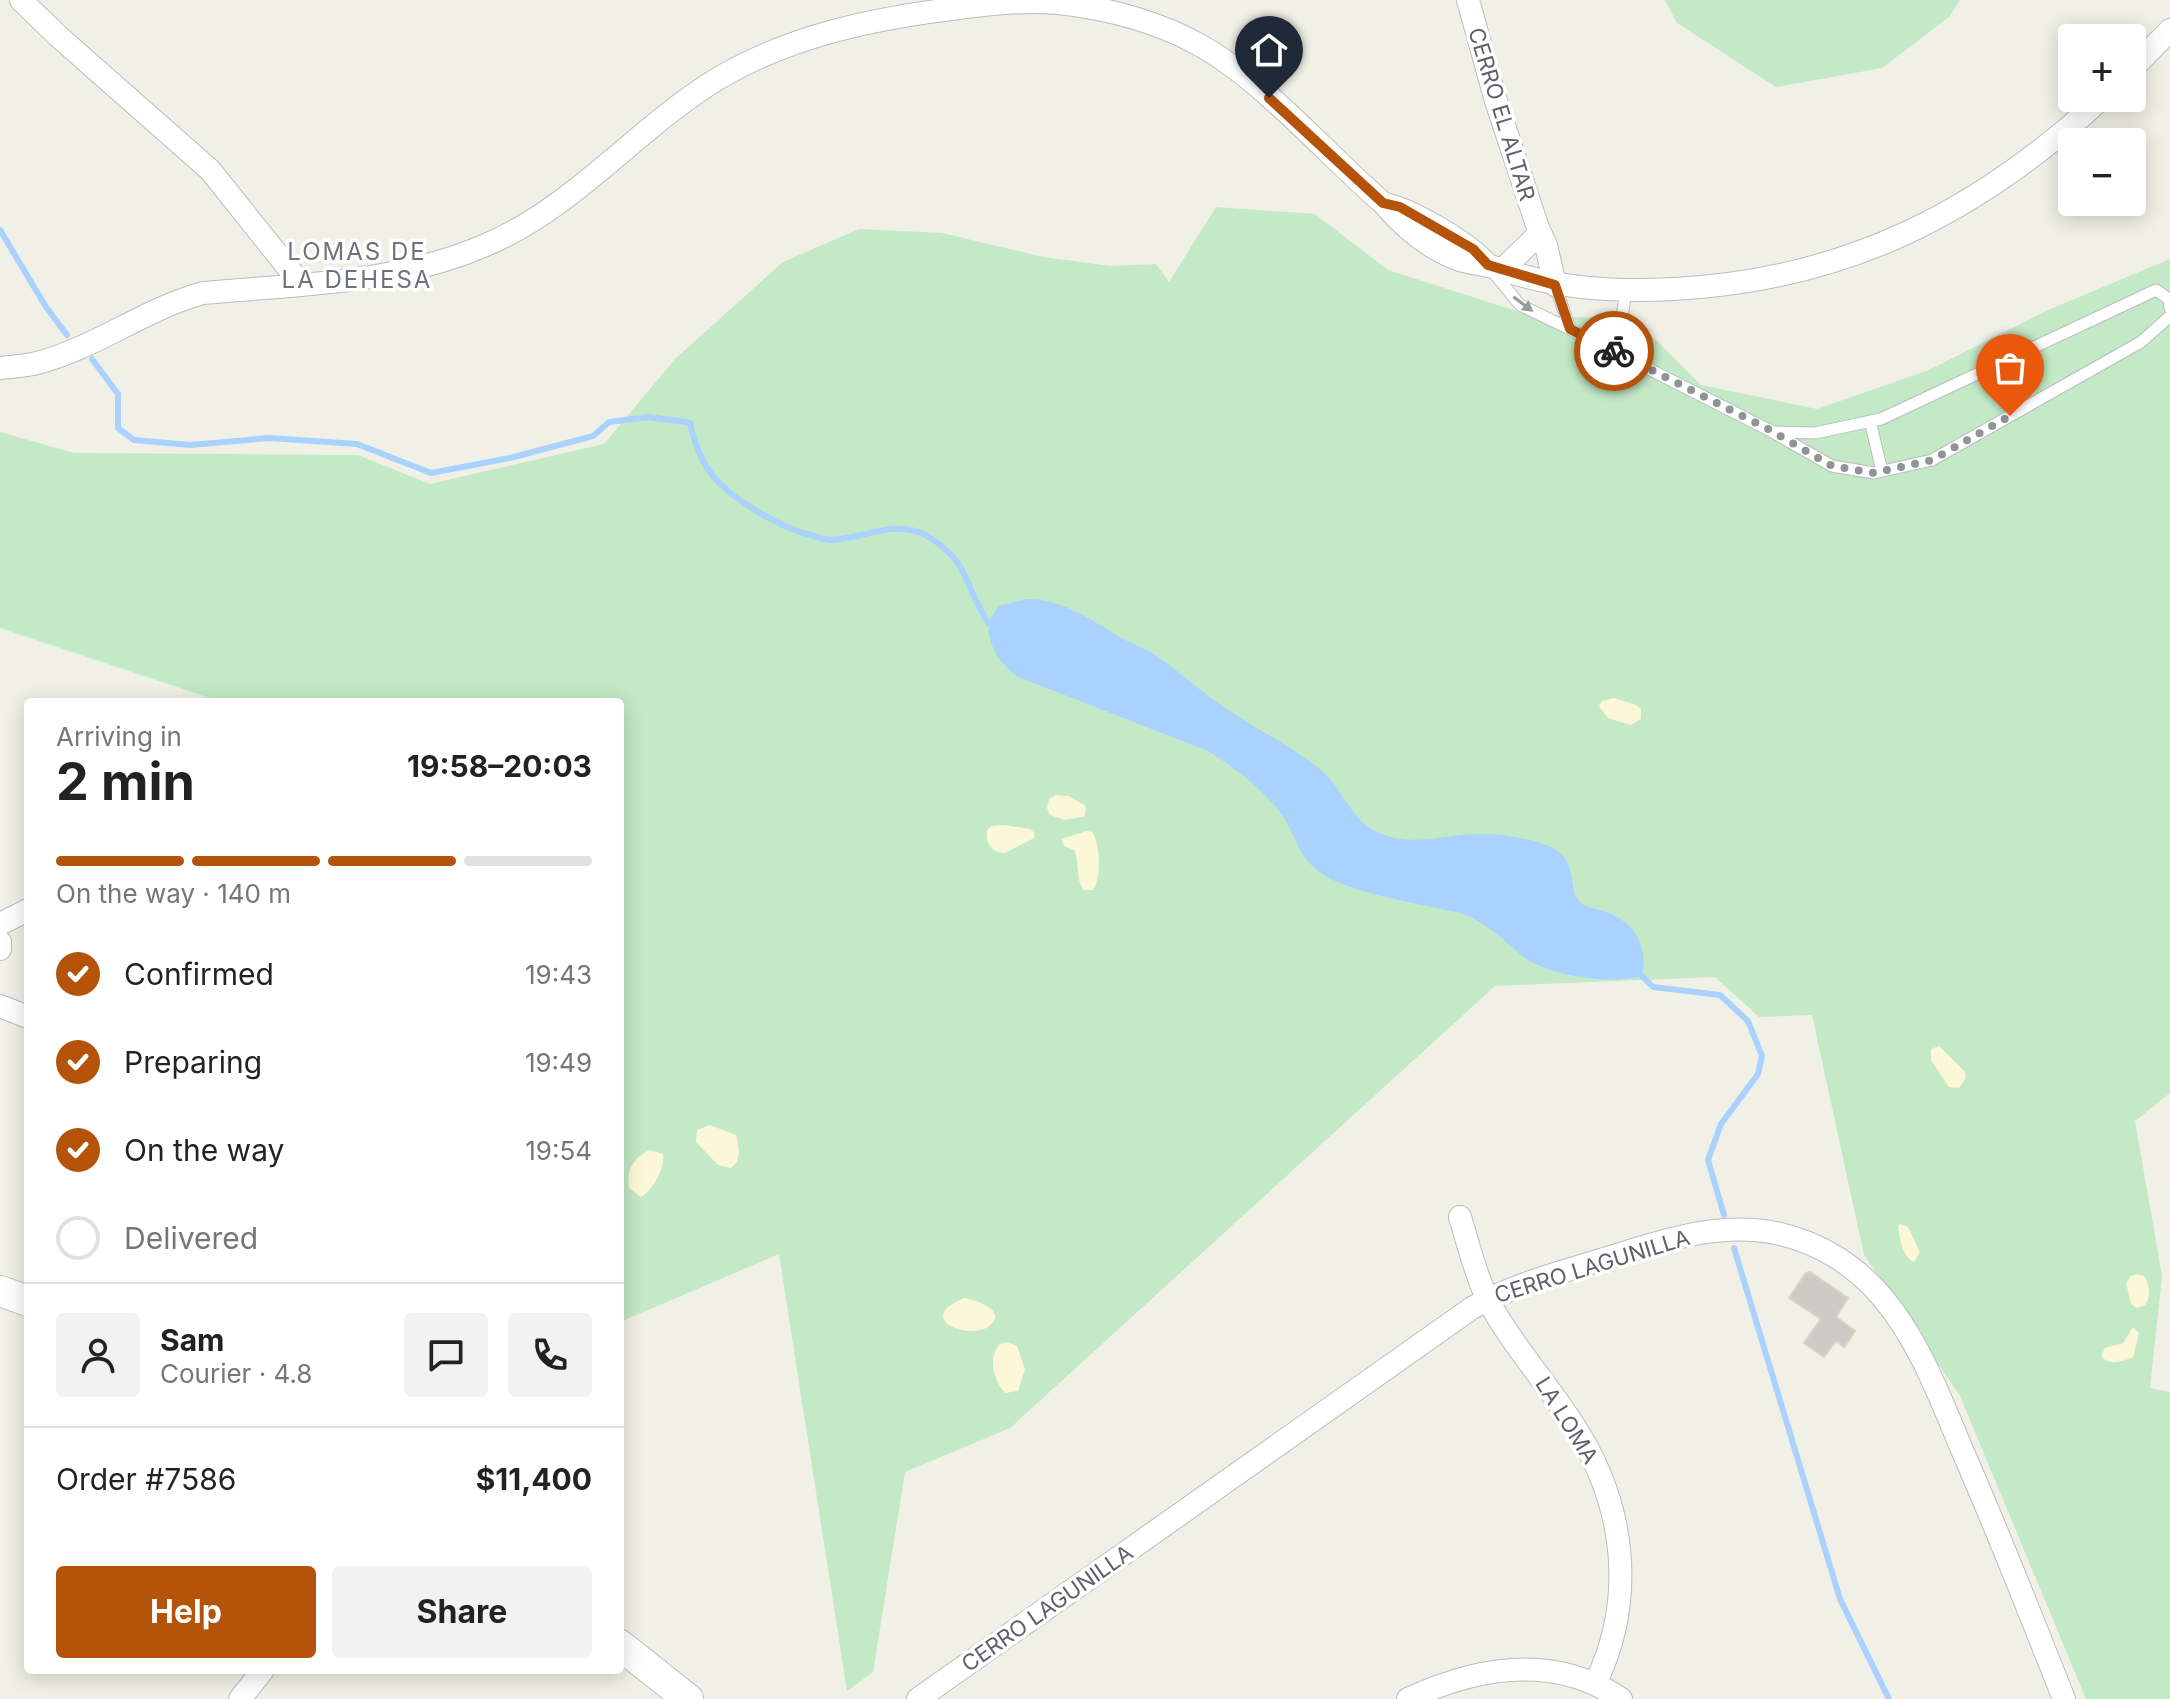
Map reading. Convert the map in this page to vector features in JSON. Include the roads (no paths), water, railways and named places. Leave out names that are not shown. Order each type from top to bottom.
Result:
[{"type":"main road","points":[[0,1291],[24,1300]]},
{"type":"main road","points":[[624,1648],[688,1699]]},
{"type":"street","points":[[21,0],[210,170],[301,284]]},
{"type":"street","name":"CERRO EL ALTAR","points":[[1468,0],[1496,101],[1546,245],[1555,285]]},
{"type":"street","points":[[0,368],[36,363],[66,353],[172,302],[203,293],[402,273],[451,260],[493,242],[546,211],[674,109],[720,78],[776,49],[882,19],[1000,3],[1055,2],[1094,8],[1155,25],[1201,46],[1232,66],[1383,203],[1401,226],[1461,260],[1555,285],[1626,292],[1706,288],[1838,262],[1936,220],[2036,154],[2086,112]]},
{"type":"street","points":[[2146,55],[2170,30]]},
{"type":"street","name":"CERRO EL ALTAR","points":[[1495,267],[1537,236],[1538,228]]},
{"type":"street","points":[[0,924],[24,912]]},
{"type":"street","points":[[0,942],[0,949]]},
{"type":"street","points":[[0,1006],[24,1015]]},
{"type":"street","name":"LA LOMA","points":[[1460,1217],[1488,1299],[1583,1440],[1601,1477],[1615,1519],[1621,1562],[1620,1603],[1612,1645],[1595,1684]]},
{"type":"street","name":"CERRO LAGUNILLA","points":[[918,1699],[1454,1319],[1488,1299],[1525,1284],[1652,1244],[1721,1230],[1761,1230],[1818,1247],[1851,1267],[1883,1298],[1897,1317],[1933,1384],[1984,1499],[2064,1699]]},
{"type":"street","points":[[1408,1699],[1456,1679],[1510,1669],[1572,1675],[1621,1699]]},
{"type":"street","points":[[240,1699],[260,1674]]},
{"type":"lane","points":[[1495,267],[1520,305],[1770,430],[1832,466],[1874,473],[1932,460],[2141,342],[2170,316]]},
{"type":"lane","points":[[1555,285],[1570,329]]},
{"type":"lane","points":[[1770,430],[1815,433],[1881,419],[2156,290],[2169,299],[2170,308]]},
{"type":"lane","points":[[1616,352],[1626,292]]},
{"type":"lane","points":[[1870,421],[1882,471]]},
{"type":"water","points":[[1027,599],[1051,602],[1073,610],[1158,657],[1226,708],[1312,763],[1329,778],[1362,821],[1379,833],[1410,840],[1472,834],[1504,836],[1536,842],[1558,851],[1569,868],[1579,901],[1609,913],[1633,930],[1643,956],[1642,976],[1596,979],[1545,968],[1531,962],[1488,927],[1466,915],[1360,890],[1321,873],[1307,860],[1274,805],[1248,779],[1208,751],[1016,676],[993,646],[989,622],[998,606]]},
{"type":"waterway","points":[[0,230],[46,307],[67,335]]},
{"type":"waterway","points":[[92,359],[118,394],[118,428],[134,440],[190,445],[269,438],[357,444],[431,473],[510,458],[593,436],[609,422],[648,417],[690,423],[700,455],[724,488],[748,506],[785,526],[828,540],[892,529],[916,531],[927,536],[952,556],[989,624]]},
{"type":"waterway","points":[[1642,976],[1653,987],[1720,995],[1748,1021],[1762,1056],[1758,1074],[1721,1124],[1708,1160],[1724,1215]]},
{"type":"waterway","points":[[1734,1248],[1840,1599],[1889,1699]]},
{"type":"district","name":"LOMAS DE LA DEHESA","points":[[357,266]]}]
